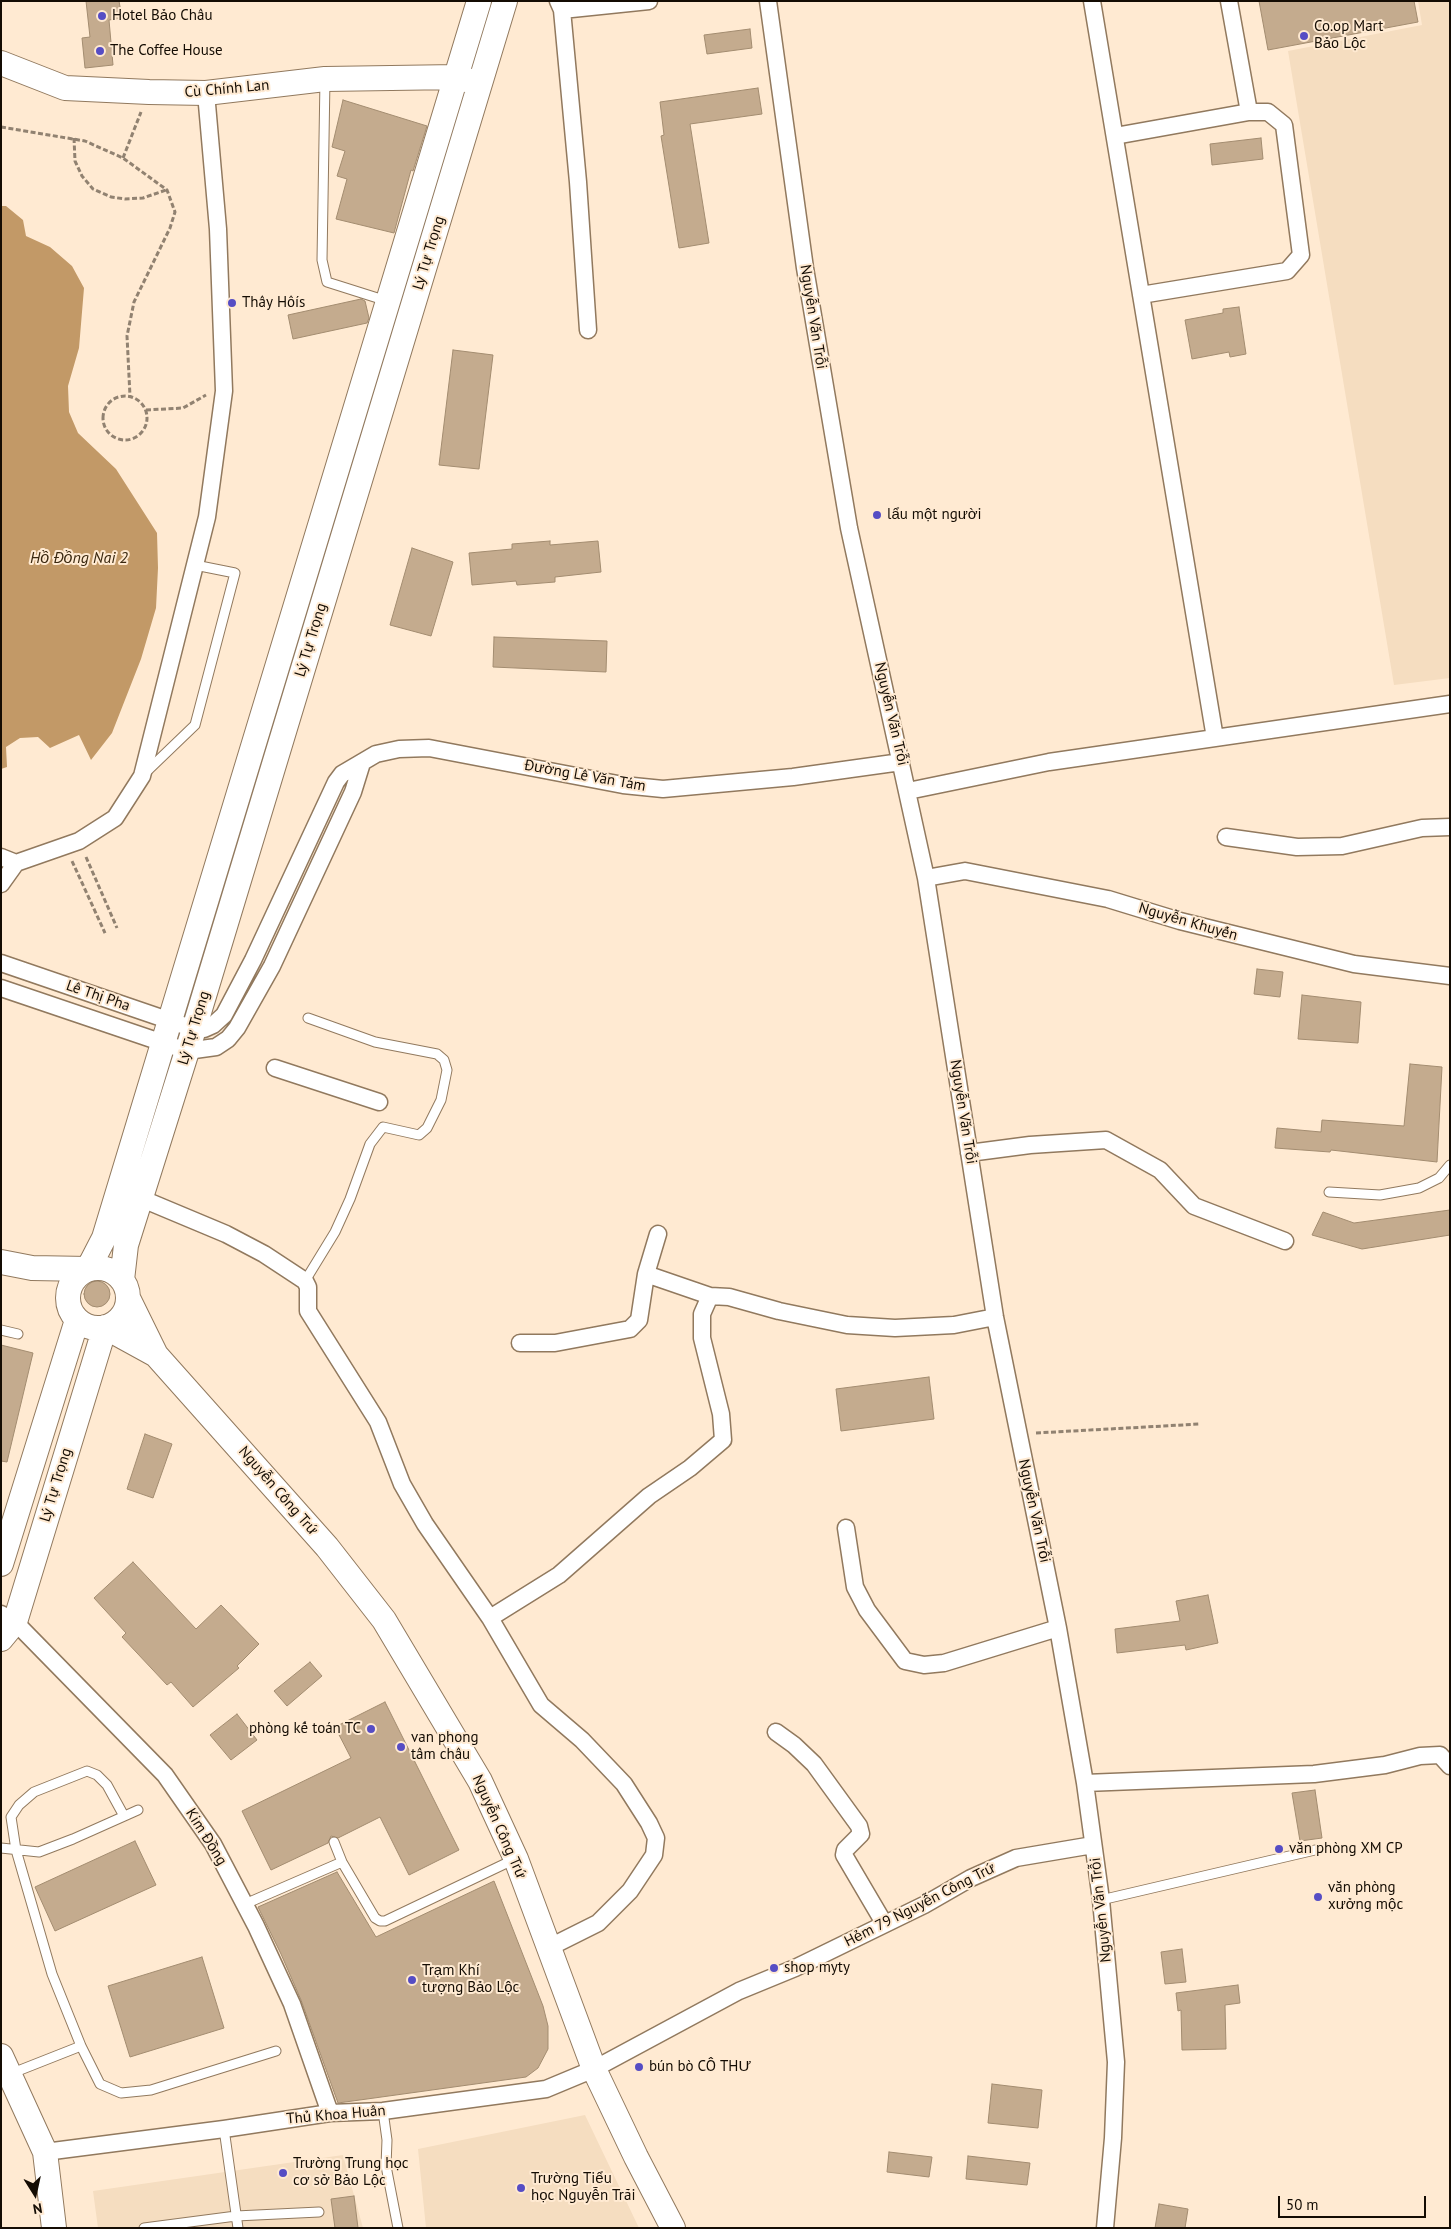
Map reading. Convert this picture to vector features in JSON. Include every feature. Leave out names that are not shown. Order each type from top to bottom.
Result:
[{"type":"street","name":"Lý Tự Trọng","points":[[88,1269],[104,1238],[479,1]]},
{"type":"street","name":"Lý Tự Trọng","points":[[125,1289],[126,1245],[191,1040],[505,1]]},
{"type":"street","points":[[588,330],[578,182],[560,6],[649,1]]},
{"type":"street","name":"Nguyễn Văn Trỗi","points":[[768,1],[805,268],[849,528],[926,878],[995,1317],[1058,1628],[1085,1783],[1101,1900],[1116,2062],[1113,2138],[1105,2228]]},
{"type":"street","points":[[1092,1],[1216,738]]},
{"type":"street","points":[[1230,1],[1249,112]]},
{"type":"street","name":"Cù Chính Lan","points":[[1,63],[65,88],[149,92],[206,93],[325,79],[457,77],[480,84]]},
{"type":"street","points":[[1,884],[8,860],[72,843],[115,818],[142,776],[207,517],[224,391],[218,229],[206,93]]},
{"type":"street","points":[[1115,136],[1249,112],[1268,112],[1284,125],[1301,256],[1287,271],[1141,295]]},
{"type":"street","points":[[908,791],[1049,762],[1450,704]]},
{"type":"street","name":"Đường Lê Văn Tám","points":[[191,1040],[224,1015],[253,960],[336,782],[342,774],[376,754],[399,749],[429,748],[623,785],[664,789],[793,778],[901,762]]},
{"type":"street","points":[[1,988],[216,1047],[237,1028],[272,966],[353,792],[362,762]]},
{"type":"street","points":[[1226,836],[1297,847],[1342,846],[1422,828],[1450,827]]},
{"type":"street","name":"Nguyễn Khuyến","points":[[926,878],[966,871],[1108,899],[1189,924],[1354,964],[1450,976]]},
{"type":"street","name":"Lê Thị Pha","points":[[1,963],[167,1032],[191,1040]]},
{"type":"street","points":[[275,1068],[380,1102]]},
{"type":"street","points":[[969,1153],[1030,1145],[1106,1140],[1160,1170],[1194,1206],[1285,1241]]},
{"type":"street","points":[[140,1198],[226,1234],[264,1254],[305,1282],[308,1287],[308,1311],[378,1422],[402,1484],[424,1524],[490,1618],[542,1705],[582,1740],[624,1784],[656,1838],[654,1855],[624,1898],[598,1923],[548,1948]]},
{"type":"street","points":[[520,1343],[555,1343],[630,1329],[639,1320],[646,1274],[658,1234]]},
{"type":"street","points":[[1,1262],[32,1268],[107,1269],[125,1289],[122,1316],[105,1327],[86,1326],[74,1316],[32,1268]]},
{"type":"street","points":[[74,1316],[68,1302],[70,1287],[79,1274],[88,1269]]},
{"type":"street","points":[[646,1274],[710,1296],[729,1297],[778,1311],[847,1325],[905,1327],[954,1324],[995,1317]]},
{"type":"street","name":"Nguyễn Công Trứ","points":[[125,1289],[156,1355],[327,1547],[384,1620],[480,1781],[516,1859],[594,2069],[636,2157],[673,2228]]},
{"type":"street","points":[[490,1618],[559,1575],[649,1496],[690,1468],[723,1440],[721,1414],[702,1338],[702,1314],[710,1296]]},
{"type":"street","name":"Lý Tự Trọng","points":[[1,1564],[74,1316]]},
{"type":"street","name":"Lý Tự Trọng","points":[[6,1625],[105,1327]]},
{"type":"street","name":"Nguyễn Công Trứ","points":[[105,1327],[156,1355]]},
{"type":"street","points":[[846,1528],[855,1587],[866,1610],[905,1661],[924,1665],[944,1663],[1058,1628]]},
{"type":"street","name":"Kim Đồng","points":[[6,1625],[165,1775],[213,1844],[245,1904],[292,2004],[330,2113]]},
{"type":"street","points":[[776,1732],[794,1745],[814,1764],[859,1826],[861,1834],[845,1850],[844,1855],[884,1923]]},
{"type":"street","points":[[1085,1783],[1314,1774],[1384,1765],[1420,1756],[1440,1755],[1450,1766]]},
{"type":"street","name":"Hẻm 79 Nguyễn Công Trứ","points":[[594,2069],[739,1991],[795,1968],[924,1905],[971,1878],[1016,1858],[1093,1845]]},
{"type":"street","points":[[5,2065],[45,2152],[54,2228]]},
{"type":"street","name":"Thủ Khoa Huân","points":[[45,2152],[330,2113],[383,2111],[546,2090],[594,2069]]},
{"type":"lane","points":[[325,79],[322,260],[327,282],[389,302]]},
{"type":"lane","points":[[142,776],[195,726],[234,573],[195,565]]},
{"type":"lane","points":[[305,1282],[346,1207],[370,1144],[383,1127],[419,1135],[427,1128],[441,1100],[447,1070],[444,1060],[437,1054],[375,1042],[308,1018]]},
{"type":"lane","points":[[1329,1192],[1380,1195],[1419,1188],[1439,1178],[1450,1165]]},
{"type":"lane","points":[[1,1330],[18,1334]]},
{"type":"lane","points":[[124,1816],[107,1785],[97,1775],[87,1770],[34,1792],[19,1805],[12,1817],[16,1850],[52,1974],[81,2046],[100,2084],[121,2093],[151,2090],[276,2051]]},
{"type":"lane","points":[[1,1848],[39,1852],[73,1840],[138,1810]]},
{"type":"lane","points":[[334,1842],[342,1862],[375,1918],[380,1921],[385,1921],[516,1859]]},
{"type":"lane","points":[[1101,1900],[1315,1850]]},
{"type":"lane","points":[[245,1904],[342,1862]]},
{"type":"lane","points":[[5,2065],[81,2046]]},
{"type":"lane","points":[[383,2111],[387,2140],[386,2166],[398,2228]]},
{"type":"lane","points":[[224,2129],[238,2228]]},
{"type":"lane","points":[[144,2228],[236,2216],[319,2212]]},
{"type":"path","points":[[123,158],[149,92]]},
{"type":"path","points":[[1,127],[74,138],[123,158],[167,190],[175,212],[170,228],[134,302],[127,336],[130,396]]},
{"type":"path","points":[[74,138],[75,161],[82,176],[93,189],[111,197],[125,199],[143,198],[167,190]]},
{"type":"path","points":[[146,410],[184,408],[203,396],[224,391]]},
{"type":"path","points":[[130,396],[137,399],[146,410],[147,425],[137,437],[127,440],[112,436],[104,424],[105,409],[114,400],[130,396]]},
{"type":"path","points":[[72,843],[117,928]]},
{"type":"path","points":[[72,843],[105,933]]},
{"type":"path","points":[[1018,1434],[1200,1424]]},
{"type":"shaded area","points":[[1418,1],[1450,1],[1450,678],[1394,685],[1288,51],[1422,25]]},
{"type":"shaded area","name":"Trường Tiểu học Nguyễn Trãi","points":[[585,2115],[639,2228],[426,2228],[418,2149]]},
{"type":"shaded area","name":"Trường Trung học cơ sở Bảo Lộc","points":[[343,2155],[363,2228],[98,2228],[93,2191]]},
{"type":"water","name":"Hồ Đồng Nai 2","points":[[1,206],[6,206],[23,220],[26,236],[50,247],[72,266],[84,288],[79,348],[68,386],[69,412],[78,433],[116,469],[157,533],[158,568],[156,608],[141,659],[112,733],[91,760],[79,735],[50,748],[38,737],[20,738],[6,747],[7,767],[1,769]]},
{"type":"building","points":[[86,1],[119,1],[122,18],[109,20],[113,65],[85,68],[82,38],[90,37]]},
{"type":"building","name":"Co.op Mart Bảo Lộc","points":[[1259,1],[1414,1],[1418,22],[1268,50]]},
{"type":"building","points":[[750,29],[752,48],[707,54],[704,35]]},
{"type":"building","points":[[758,88],[762,114],[690,124],[709,243],[679,248],[661,136],[664,135],[660,102]]},
{"type":"building","points":[[343,100],[427,126],[413,171],[411,170],[394,233],[336,219],[347,179],[337,176],[345,151],[332,147]]},
{"type":"building","points":[[1261,138],[1263,159],[1212,165],[1210,144]]},
{"type":"building","points":[[361,299],[365,301],[369,318],[367,323],[293,339],[288,315]]},
{"type":"building","points":[[1239,307],[1246,354],[1230,357],[1229,352],[1192,359],[1185,320],[1223,313],[1223,309]]},
{"type":"building","points":[[453,350],[493,355],[479,469],[439,465]]},
{"type":"building","points":[[550,541],[550,545],[598,541],[601,572],[555,577],[555,582],[517,585],[516,581],[472,585],[469,553],[512,549],[512,544]]},
{"type":"building","points":[[412,548],[453,562],[431,636],[390,625]]},
{"type":"building","points":[[494,637],[607,641],[606,672],[493,667]]},
{"type":"building","points":[[1257,969],[1283,972],[1280,997],[1254,994]]},
{"type":"building","points":[[1302,995],[1361,1002],[1358,1043],[1298,1039]]},
{"type":"building","points":[[1410,1064],[1442,1067],[1437,1162],[1331,1150],[1330,1152],[1275,1148],[1277,1128],[1321,1132],[1322,1120],[1404,1126]]},
{"type":"building","points":[[1450,1210],[1450,1235],[1362,1249],[1312,1235],[1323,1212],[1354,1223]]},
{"type":"building","points":[[97,1281],[106,1285],[110,1294],[106,1303],[97,1307],[88,1303],[84,1294],[88,1285]]},
{"type":"building","points":[[1,1345],[33,1353],[7,1462],[1,1461]]},
{"type":"building","points":[[929,1377],[934,1419],[841,1431],[836,1389]]},
{"type":"building","points":[[145,1434],[172,1444],[153,1498],[127,1489]]},
{"type":"building","points":[[133,1562],[196,1629],[221,1605],[259,1644],[237,1666],[239,1668],[193,1707],[171,1682],[167,1685],[122,1637],[126,1633],[94,1598]]},
{"type":"building","points":[[1208,1595],[1218,1643],[1186,1650],[1185,1645],[1117,1653],[1115,1629],[1180,1621],[1176,1601]]},
{"type":"building","points":[[310,1662],[322,1676],[287,1706],[274,1691]]},
{"type":"building","points":[[385,1702],[459,1850],[409,1875],[380,1817],[338,1838],[331,1836],[328,1843],[271,1870],[242,1811],[351,1758],[335,1727]]},
{"type":"building","points":[[237,1714],[257,1740],[231,1760],[210,1735]]},
{"type":"building","points":[[1315,1790],[1322,1838],[1300,1841],[1292,1793]]},
{"type":"building","points":[[135,1841],[156,1885],[55,1931],[35,1887]]},
{"type":"building","name":"Trạm Khí tượng Bảo Lộc","points":[[337,1872],[376,1937],[494,1881],[543,2006],[548,2026],[548,2049],[538,2068],[526,2077],[338,2103],[301,2000],[258,1907]]},
{"type":"building","points":[[1182,1949],[1186,1982],[1165,1984],[1161,1952]]},
{"type":"building","points":[[202,1957],[224,2028],[130,2057],[108,1986]]},
{"type":"building","points":[[1238,1985],[1240,2003],[1225,2005],[1226,2049],[1182,2050],[1181,2010],[1178,2011],[1176,1993]]},
{"type":"building","points":[[992,2084],[1042,2090],[1038,2128],[988,2123]]},
{"type":"building","points":[[889,2152],[932,2157],[929,2177],[887,2172]]},
{"type":"building","points":[[968,2156],[1030,2163],[1027,2185],[966,2179]]},
{"type":"building","points":[[354,2196],[358,2228],[335,2228],[331,2199]]},
{"type":"building","points":[[1159,2204],[1188,2209],[1185,2228],[1155,2228]]},
{"type":"place","name":"Hotel Bảo Châu","points":[[102,16]]},
{"type":"place","name":"Co.op Mart Bảo Lộc","points":[[1304,36]]},
{"type":"place","name":"The Coffee House","points":[[100,51]]},
{"type":"place","name":"Thây Hôís","points":[[232,303]]},
{"type":"place","name":"lẩu một người","points":[[877,515]]},
{"type":"place","name":"phòng kế toán TC","points":[[371,1729]]},
{"type":"place","name":"van phong tâm châu","points":[[401,1747]]},
{"type":"place","name":"văn phòng XM CP","points":[[1279,1849]]},
{"type":"place","name":"văn phòng xưởng mộc","points":[[1318,1897]]},
{"type":"place","name":"shop myty","points":[[774,1968]]},
{"type":"place","name":"Trạm Khí tượng Bảo Lộc","points":[[412,1980]]},
{"type":"place","name":"bún bò CÔ THƯ","points":[[639,2067]]},
{"type":"place","name":"Trường Trung học cơ sở Bảo Lộc","points":[[283,2173]]},
{"type":"place","name":"Trường Tiểu học Nguyễn Trãi","points":[[521,2188]]}]
